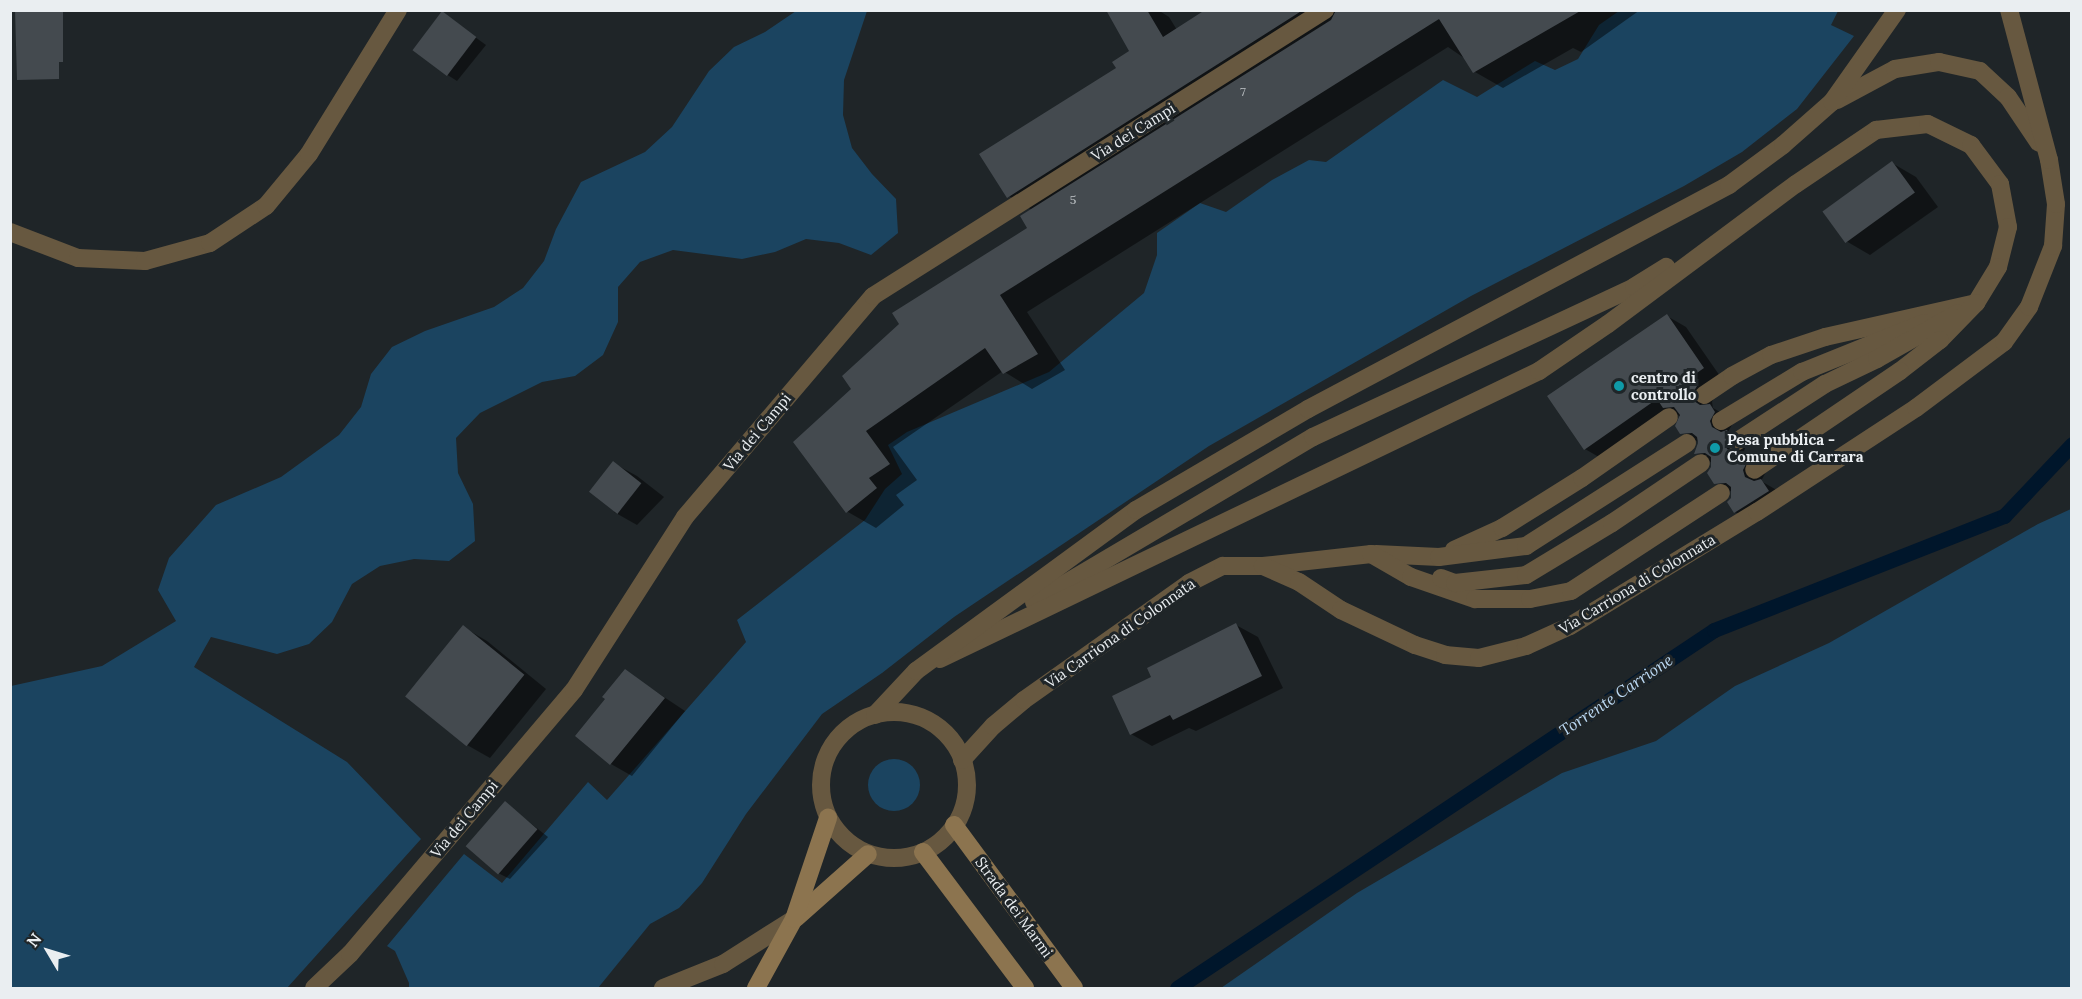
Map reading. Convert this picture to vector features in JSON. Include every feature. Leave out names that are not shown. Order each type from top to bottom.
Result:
[{"type":"main road","points":[[756,988],[794,919],[828,818]]},
{"type":"main road","name":"Strada dei Marmi","points":[[954,825],[1074,988]]},
{"type":"main road","points":[[923,852],[1025,988]]},
{"type":"main road","points":[[794,919],[868,854]]},
{"type":"street","points":[[10,232],[78,258],[145,261],[210,243],[266,206],[309,154],[398,10]]},
{"type":"street","name":"Via dei Campi","points":[[314,988],[350,954],[574,690],[686,517],[873,296],[1325,10]]},
{"type":"street","name":"Via Carriona di Colonnata","points":[[1832,102],[1896,10]]},
{"type":"street","name":"Via Carriona di Colonnata","points":[[962,760],[993,726],[1024,700],[1189,583],[1223,566],[1263,566],[1299,582],[1341,610],[1414,645],[1445,656],[1479,658],[1526,646],[1570,626],[1757,512],[1917,408],[2004,342],[2029,307],[2053,246],[2056,204],[2049,160],[2009,10]]},
{"type":"street","name":"Via Carriona di Colonnata","points":[[875,715],[916,671],[1136,510],[1308,409],[1729,185],[1783,145],[1832,102],[1895,69],[1939,62],[1980,71],[2008,97],[2049,160]]},
{"type":"street","points":[[916,671],[1313,437],[1634,287],[1876,130],[1928,124],[1971,145],[2000,184],[2008,226],[1998,267],[1976,303],[1940,340],[1900,371],[1754,470]]},
{"type":"street","points":[[916,671],[1539,371],[1608,324],[1796,183]]},
{"type":"street","points":[[1704,395],[1732,376],[1771,355],[1814,340],[1976,303]]},
{"type":"street","points":[[1721,421],[1802,372],[1976,303]]},
{"type":"street","points":[[1736,442],[1825,384],[1876,359],[1976,303]]},
{"type":"street","points":[[1439,557],[1502,528],[1582,478],[1670,417]]},
{"type":"street","points":[[1263,566],[1371,554],[1439,557],[1526,546],[1687,443]]},
{"type":"street","points":[[1371,554],[1455,583],[1526,575],[1612,523],[1701,463]]},
{"type":"street","points":[[1371,554],[1411,577],[1475,599],[1530,599],[1570,591],[1721,493]]},
{"type":"street","name":"Via Carriona di Colonnata","points":[[828,818],[822,797],[822,776],[827,755],[839,737],[855,723],[875,715],[896,712],[927,721],[952,741],[962,760],[967,782],[964,805],[954,825],[939,842],[923,852],[905,857],[886,858],[868,854]]},
{"type":"street","points":[[828,818],[852,845],[868,854]]},
{"type":"street","points":[[663,988],[723,964],[794,919]]},
{"type":"shaded area","points":[[796,11],[867,11],[844,80],[843,115],[852,148],[872,174],[896,199],[898,233],[871,255],[839,243],[806,239],[775,252],[742,259],[673,250],[640,262],[618,287],[618,322],[603,355],[575,376],[542,382],[480,413],[456,438],[458,473],[473,504],[475,541],[449,561],[414,559],[380,566],[352,584],[332,622],[309,644],[277,654],[211,637],[194,667],[347,762],[421,839],[287,988],[11,988],[11,686],[102,666],[176,621],[158,590],[169,558],[216,505],[281,477],[339,435],[361,407],[371,374],[392,347],[425,331],[494,307],[523,288],[544,261],[556,229],[581,182],[645,152],[672,127],[709,71],[734,47],[765,32]]},
{"type":"shaded area","points":[[1619,11],[1838,11],[1831,25],[1854,36],[1797,109],[1742,152],[1684,186],[1471,296],[1209,446],[954,617],[882,673],[822,714],[746,814],[702,883],[679,908],[650,924],[598,988],[409,988],[395,951],[387,946],[464,854],[502,883],[588,782],[607,800],[746,642],[737,620],[865,520],[885,489],[902,474],[888,445],[907,432],[1049,372],[1144,293],[1157,255],[1157,233],[1200,203],[1226,212],[1272,180],[1309,160],[1326,162],[1443,80],[1477,97],[1535,61],[1555,70],[1578,59],[1599,25]]},
{"type":"shaded area","points":[[2071,509],[2071,988],[1221,988],[1357,893],[1562,773],[1656,741],[1735,686],[1829,643],[2038,524]]},
{"type":"shaded area","points":[[894,759],[908,763],[916,771],[920,785],[916,799],[908,807],[894,811],[880,807],[872,799],[868,785],[872,771],[880,763]]},
{"type":"building","points":[[15,10],[63,10],[63,62],[59,62],[59,79],[17,80]]},
{"type":"building","points":[[1106,10],[1147,10],[1163,37],[1205,10],[1303,10],[1007,198],[979,154],[1116,68],[1112,62],[1129,51]]},
{"type":"building","points":[[1336,10],[1582,10],[1473,73],[1439,19],[1000,295],[1038,354],[1003,374],[985,348],[866,431],[890,464],[869,478],[877,488],[846,513],[793,442],[851,389],[842,376],[899,324],[892,313],[1027,228],[1020,216],[1331,20]]},
{"type":"building","points":[[442,11],[476,37],[447,76],[413,50]]},
{"type":"building","points":[[1892,161],[1915,193],[1845,243],[1822,212]]},
{"type":"building","name":"centro di controllo","points":[[1667,314],[1704,368],[1691,377],[1697,386],[1694,391],[1694,401],[1700,405],[1710,404],[1715,412],[1710,421],[1712,427],[1721,432],[1727,430],[1729,433],[1725,442],[1727,449],[1736,453],[1742,452],[1748,460],[1743,470],[1745,477],[1754,481],[1761,479],[1769,491],[1734,513],[1727,502],[1731,498],[1731,487],[1726,483],[1714,484],[1707,473],[1711,467],[1711,457],[1705,453],[1694,454],[1698,443],[1697,437],[1692,433],[1680,434],[1675,426],[1680,415],[1674,407],[1663,408],[1657,399],[1584,450],[1547,396]]},
{"type":"building","points":[[613,461],[641,483],[617,514],[589,492]]},
{"type":"building","points":[[1236,623],[1262,676],[1173,720],[1170,715],[1130,735],[1112,696],[1151,677],[1147,668]]},
{"type":"building","points":[[463,625],[524,675],[466,746],[405,696]]},
{"type":"building","points":[[625,669],[665,698],[610,765],[575,736],[605,699],[602,697]]},
{"type":"building","points":[[505,801],[537,829],[498,874],[466,846]]},
{"type":"waterway","name":"Torrente Carrione","points":[[1177,988],[1714,630],[2004,516],[2072,444]]},
{"type":"place","name":"centro di controllo","points":[[1619,386]]},
{"type":"place","name":"Pesa pubblica - Comune di Carrara","points":[[1715,448]]}]
